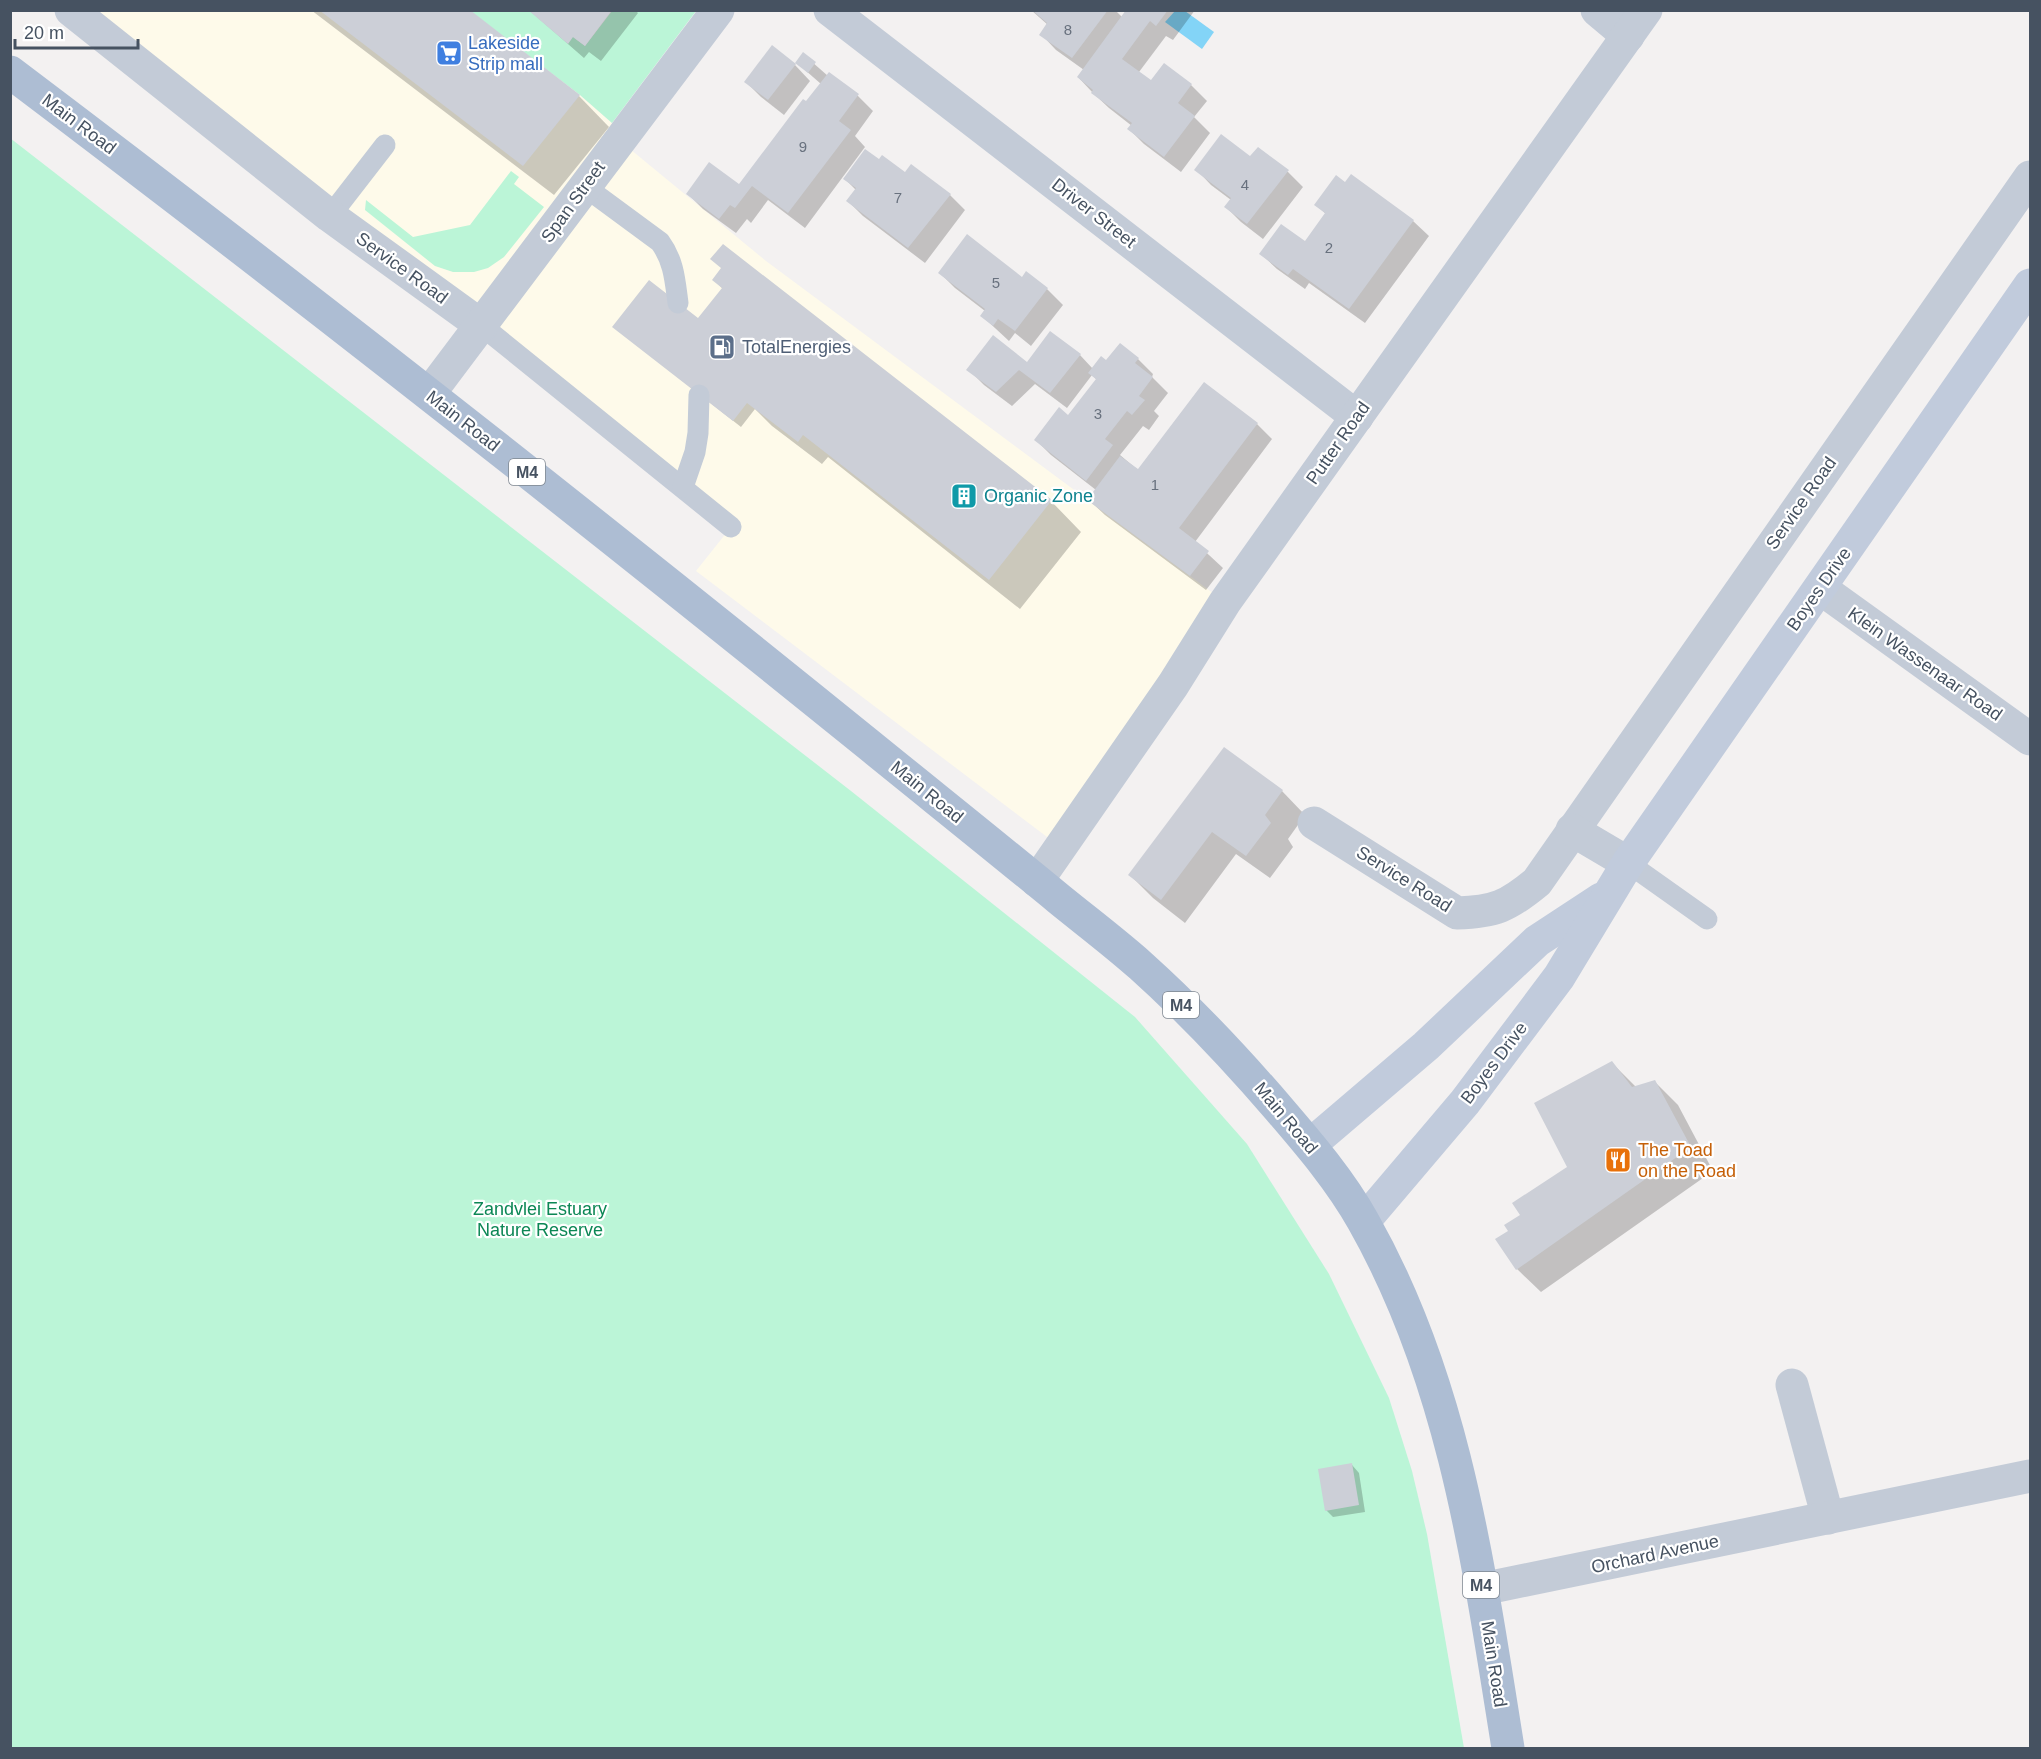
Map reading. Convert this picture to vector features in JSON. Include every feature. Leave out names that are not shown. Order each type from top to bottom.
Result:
[{"type":"main road","name":"Main Road","points":[[10,72],[221,232],[735,636],[1141,966],[1250,1075],[1310,1146],[1364,1221],[1407,1311],[1426,1360],[1460,1473],[1508,1749]]},
{"type":"main road","name":"Boyes Drive","points":[[1364,1221],[1465,1102],[1559,977],[1628,863],[2031,285]]},
{"type":"main road","name":"Boyes Drive","points":[[1310,1146],[1426,1046],[1537,941],[1608,894]]},
{"type":"street","name":"Service Road","points":[[71,10],[330,216],[482,326]]},
{"type":"street","name":"Span Street","points":[[429,394],[718,10]]},
{"type":"street","name":"Driver Street","points":[[830,10],[1357,417]]},
{"type":"street","points":[[1597,10],[1637,23]]},
{"type":"street","name":"Putter Road","points":[[1037,881],[1173,685],[1225,602],[1637,23]]},
{"type":"street","name":"Service Road","points":[[1314,823],[1457,913],[1484,912],[1504,906],[1537,882],[2031,177]]},
{"type":"street","name":"Klein Wassenaar Road","points":[[1820,588],[2031,739]]},
{"type":"street","points":[[1572,830],[1628,863]]},
{"type":"street","points":[[1792,1385],[1828,1518]]},
{"type":"street","name":"Orchard Avenue","points":[[1482,1589],[2031,1476]]},
{"type":"lane","points":[[330,216],[384,145]]},
{"type":"lane","points":[[584,186],[660,242],[669,254],[674,268],[678,303]]},
{"type":"lane","name":"Service Road","points":[[482,326],[731,527]]},
{"type":"lane","points":[[683,487],[695,452],[699,395]]},
{"type":"lane","points":[[1628,863],[1707,919]]},
{"type":"shaded area","points":[[71,11],[469,11],[580,95],[612,123],[619,140],[766,261],[1225,602],[1059,846],[696,571],[731,527]]},
{"type":"green space","points":[[470,11],[538,11],[585,46],[612,11],[696,11],[612,123],[580,95]]},
{"type":"green space","name":"Zandvlei Estuary Nature Reserve","points":[[10,138],[851,791],[1135,1017],[1247,1144],[1329,1274],[1389,1398],[1412,1471],[1427,1534],[1464,1748],[11,1748]]},
{"type":"green space","points":[[511,171],[519,177],[514,184],[544,207],[504,257],[488,268],[474,272],[453,272],[435,266],[365,210],[366,200],[413,237],[470,225]]},
{"type":"water","points":[[1175,11],[1185,11],[1214,32],[1202,49],[1165,22]]},
{"type":"building","name":"Lakeside Strip mall","points":[[319,10],[470,10],[580,95],[523,166]]},
{"type":"building","points":[[528,10],[612,10],[585,46],[573,37],[568,44]]},
{"type":"building","points":[[1032,10],[1108,10],[1072,58],[1039,35],[1047,23]]},
{"type":"building","points":[[1126,10],[1168,10],[1156,26],[1150,21],[1122,59],[1151,80],[1164,63],[1192,84],[1178,103],[1195,116],[1164,157],[1127,129],[1132,123],[1091,93],[1093,90],[1077,77]]},
{"type":"building","points":[[772,45],[796,64],[768,100],[744,82]]},
{"type":"building","points":[[803,52],[816,62],[808,73],[795,63]]},
{"type":"building","points":[[829,72],[859,94],[839,121],[851,130],[788,213],[752,186],[735,208],[730,205],[719,219],[686,194],[709,162],[739,184],[803,99],[806,101]]},
{"type":"building","points":[[1221,134],[1250,156],[1258,147],[1289,170],[1247,224],[1224,207],[1231,198],[1194,170]]},
{"type":"building","points":[[865,149],[879,159],[882,155],[905,172],[911,164],[951,194],[908,248],[846,201],[856,188],[843,179]]},
{"type":"building","points":[[1351,174],[1414,220],[1349,309],[1293,269],[1288,275],[1259,254],[1281,224],[1305,241],[1325,213],[1314,205],[1336,175],[1345,182]]},
{"type":"building","points":[[967,234],[1022,277],[1026,271],[1048,288],[1015,331],[998,319],[993,326],[980,316],[985,309],[938,273]]},
{"type":"building","points":[[723,244],[1052,500],[989,580],[803,435],[798,442],[747,403],[733,421],[612,327],[649,280],[698,318],[722,288],[712,280],[721,268],[710,259]]},
{"type":"building","points":[[1050,331],[1081,354],[1050,393],[1019,370],[996,392],[966,370],[993,335],[1027,362]]},
{"type":"building","points":[[1120,343],[1139,358],[1135,363],[1153,377],[1139,396],[1145,400],[1132,415],[1127,411],[1105,439],[1113,445],[1086,481],[1034,440],[1059,407],[1068,415],[1096,379],[1088,373],[1101,356],[1106,360]]},
{"type":"building","points":[[1204,382],[1258,423],[1179,528],[1209,551],[1190,576],[1087,500],[1120,456],[1138,469]]},
{"type":"building","points":[[1224,747],[1283,790],[1265,815],[1271,823],[1246,856],[1212,832],[1161,900],[1128,875]]},
{"type":"building","name":"The Toad on the Road","points":[[1612,1061],[1632,1087],[1655,1080],[1691,1147],[1516,1270],[1495,1239],[1508,1231],[1504,1225],[1520,1215],[1512,1203],[1567,1167],[1534,1103]]},
{"type":"building","points":[[1352,1463],[1359,1505],[1325,1511],[1318,1469]]},
{"type":"place","name":"Lakeside Strip mall","points":[[449,53]]},
{"type":"place","name":"TotalEnergies","points":[[722,347]]},
{"type":"place","name":"Organic Zone","points":[[964,496]]},
{"type":"place","name":"The Toad on the Road","points":[[1618,1160]]}]
